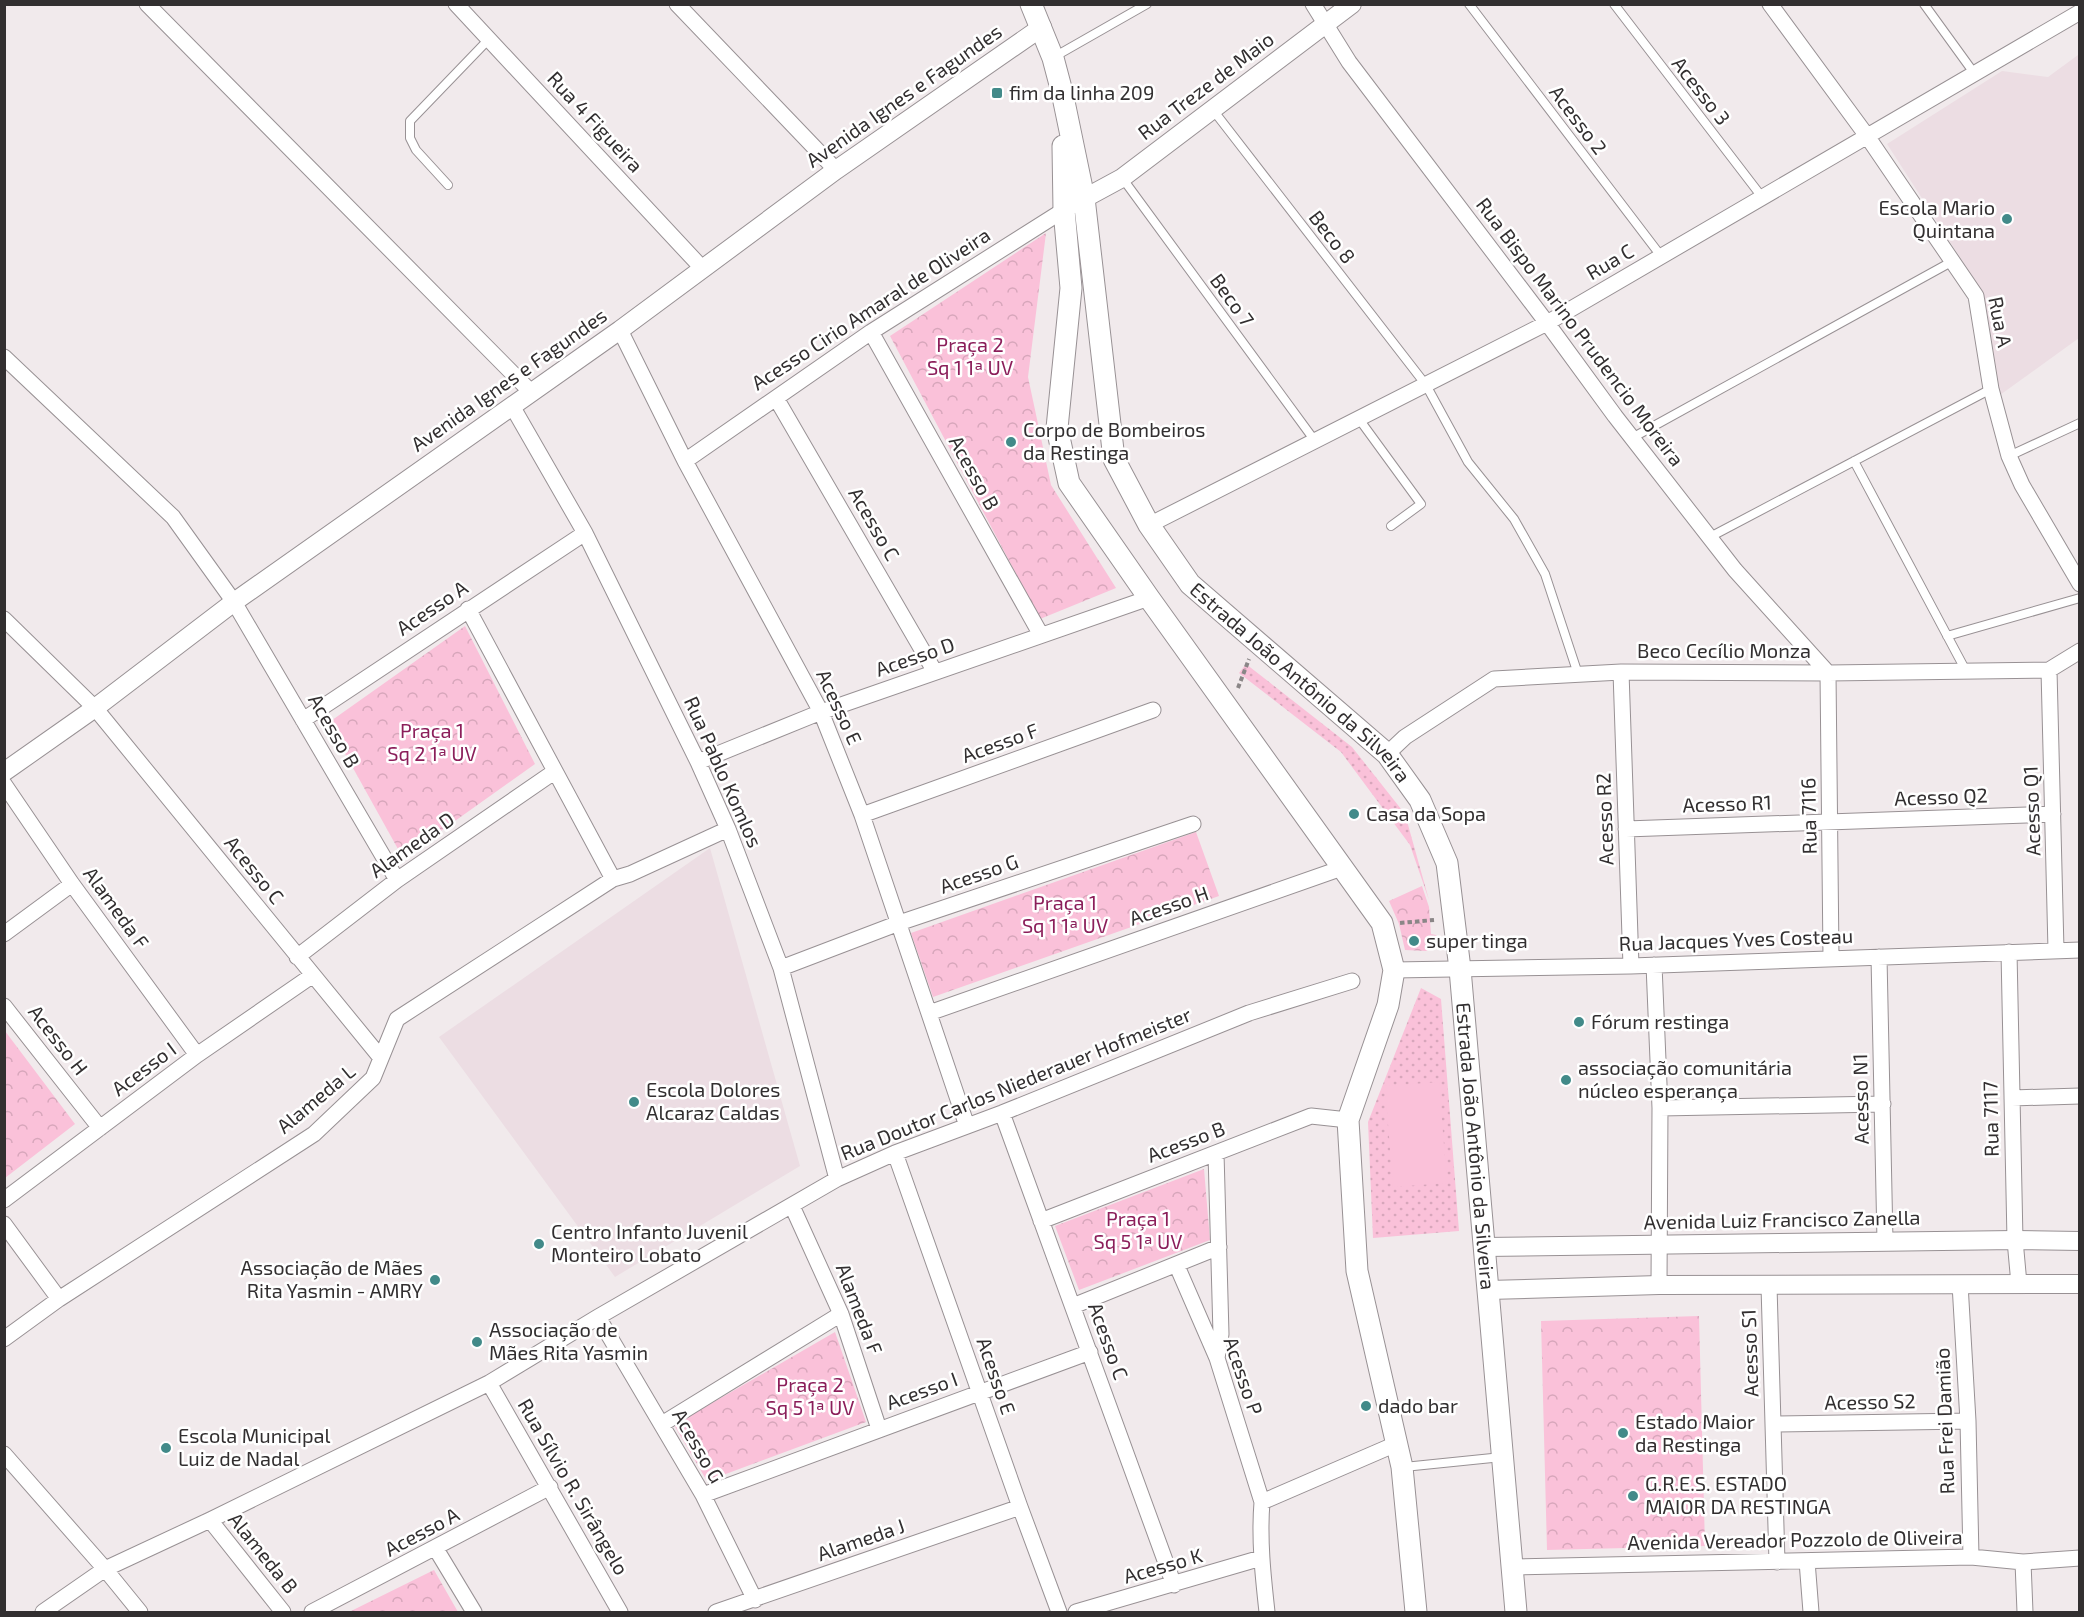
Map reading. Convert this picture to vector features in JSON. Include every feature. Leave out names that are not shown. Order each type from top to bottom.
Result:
[{"type":"main road","name":"Estrada João Antônio da Silveira","points":[[1031,4],[1053,57],[1084,198],[1114,459],[1149,525],[1190,584],[1387,754],[1420,800],[1447,863],[1460,969],[1516,1612]]},
{"type":"main road","name":"Estrada João Antônio da Silveira","points":[[1062,92],[1064,210],[1071,288],[1057,428],[1070,483],[1149,598],[1382,923],[1394,970],[1388,1005],[1348,1120],[1357,1271],[1402,1467],[1416,1612]]},
{"type":"street","points":[[147,4],[531,392]]},
{"type":"street","name":"Rua 4 Figueira","points":[[456,4],[702,268]]},
{"type":"street","points":[[677,4],[836,170]]},
{"type":"street","name":"Rua Bispo Marino Prudencio Moreira","points":[[1313,4],[1349,62],[1632,438],[1735,570],[1828,673]]},
{"type":"street","name":"Rua Treze de Maio","points":[[1084,198],[1122,178],[1352,4]]},
{"type":"street","name":"Rua A","points":[[1770,4],[1867,136],[1976,296],[1991,389],[2009,456],[2022,484],[2079,584]]},
{"type":"street","name":"Rua C","points":[[1149,525],[1547,323],[1974,73],[2076,10]]},
{"type":"street","name":"Avenida Ignes e Fagundes","points":[[4,772],[95,708],[234,602],[620,330],[836,170],[1042,27]]},
{"type":"street","name":"Acesso Cirio Amaral de Oliveira","points":[[686,461],[871,332],[1084,198]]},
{"type":"street","name":"Acesso E","points":[[620,330],[686,461],[821,712],[862,815],[967,1126]]},
{"type":"street","name":"Acesso B","points":[[871,332],[1041,635]]},
{"type":"street","name":"Acesso B","points":[[4,357],[173,517],[234,602],[398,880]]},
{"type":"street","name":"Acesso C","points":[[776,398],[935,672]]},
{"type":"street","name":"Rua Pablo Komlos","points":[[512,406],[585,533],[698,762],[728,829],[781,968],[837,1179]]},
{"type":"street","name":"Acesso A","points":[[303,720],[585,533]]},
{"type":"street","name":"Acesso D","points":[[698,762],[821,712],[1149,598]]},
{"type":"street","points":[[468,609],[613,879]]},
{"type":"street","name":"Acesso C","points":[[4,619],[95,708],[381,1058]]},
{"type":"street","points":[[2049,670],[2079,651]]},
{"type":"street","name":"Beco Cecílio Monza","points":[[1387,754],[1405,737],[1494,679],[1621,672],[1828,673],[2049,670]]},
{"type":"street","name":"Acesso Q1","points":[[2049,670],[2056,950]]},
{"type":"street","name":"Acesso R2","points":[[1621,672],[1631,966]]},
{"type":"street","name":"Rua 7116","points":[[1828,673],[1831,958]]},
{"type":"street","name":"Acesso F","points":[[862,815],[1153,710]]},
{"type":"street","name":"Alameda D","points":[[297,957],[398,880],[554,772]]},
{"type":"street","name":"Alameda F","points":[[4,784],[72,884],[197,1055]]},
{"type":"street","name":"Acesso Q2","points":[[1830,822],[2053,814]]},
{"type":"street","name":"Acesso R1","points":[[1626,829],[1830,822]]},
{"type":"street","name":"Acesso G","points":[[781,968],[899,923],[1193,824]]},
{"type":"street","name":"Alameda L","points":[[4,1339],[59,1299],[314,1134],[373,1078],[397,1019],[613,879],[630,874],[728,829]]},
{"type":"street","name":"Acesso H","points":[[929,1013],[1342,868]]},
{"type":"street","points":[[4,934],[72,884]]},
{"type":"street","name":"Rua Jacques Yves Costeau","points":[[1394,970],[1631,966],[2079,950]]},
{"type":"street","name":"Rua 7117","points":[[2009,952],[2015,1240],[2019,1284]]},
{"type":"street","name":"Acesso N1","points":[[1879,957],[1885,1241]]},
{"type":"street","points":[[1654,965],[1659,1108],[1659,1286]]},
{"type":"street","name":"Acesso I","points":[[4,1200],[197,1055],[313,975]]},
{"type":"street","name":"Rua Doutor Carlos Niederauer Hofmeister","points":[[43,1612],[105,1569],[489,1383],[598,1317],[837,1179],[895,1153],[1002,1113],[1249,1013],[1352,981]]},
{"type":"street","name":"Acesso H","points":[[4,1006],[100,1128]]},
{"type":"street","points":[[2012,1098],[2079,1096]]},
{"type":"street","points":[[1659,1108],[1883,1104]]},
{"type":"street","name":"Acesso C","points":[[1002,1113],[1174,1585]]},
{"type":"street","name":"Acesso B","points":[[1041,1221],[1311,1116],[1348,1120]]},
{"type":"street","name":"Acesso E","points":[[895,1153],[1059,1612]]},
{"type":"street","points":[[1216,1153],[1221,1334],[1217,1358]]},
{"type":"street","name":"Alameda F","points":[[792,1206],[841,1314],[879,1429]]},
{"type":"street","points":[[4,1224],[59,1299]]},
{"type":"street","name":"Avenida Luiz Francisco Zanella","points":[[1484,1247],[1659,1243],[2079,1241]]},
{"type":"street","points":[[1073,1306],[1177,1266],[1219,1247]]},
{"type":"street","name":"Acesso P","points":[[1177,1266],[1217,1358],[1262,1502],[1261,1558],[1268,1612]]},
{"type":"street","name":"Rua Frei Damião","points":[[1960,1284],[1968,1421],[1971,1557]]},
{"type":"street","points":[[1488,1290],[1659,1286],[2079,1284]]},
{"type":"street","name":"Acesso S1","points":[[1770,1286],[1777,1562]]},
{"type":"street","points":[[662,1424],[841,1314]]},
{"type":"street","name":"Acesso G","points":[[598,1317],[703,1496],[755,1599]]},
{"type":"street","name":"Acesso I","points":[[703,1496],[1090,1352]]},
{"type":"street","name":"Rua Sílvio R. Sirângelo","points":[[489,1383],[620,1612]]},
{"type":"street","name":"Acesso S2","points":[[1773,1424],[1968,1421]]},
{"type":"street","points":[[1262,1502],[1396,1444]]},
{"type":"street","points":[[7,1463],[105,1569],[140,1612]]},
{"type":"street","name":"Acesso A","points":[[312,1612],[436,1549],[550,1487]]},
{"type":"street","name":"Alameda J","points":[[716,1612],[1020,1507]]},
{"type":"street","name":"Alameda B","points":[[210,1520],[283,1612]]},
{"type":"street","points":[[436,1549],[474,1612]]},
{"type":"street","name":"Avenida Vereador Pozzolo de Oliveira","points":[[1511,1567],[1971,1557],[2023,1562],[2079,1558]]},
{"type":"street","name":"Acesso K","points":[[1076,1612],[1261,1558]]},
{"type":"street","points":[[1807,1561],[1811,1612]]},
{"type":"street","points":[[2023,1562],[2025,1612]]},
{"type":"lane","points":[[1053,57],[1147,4]]},
{"type":"lane","name":"Acesso 2","points":[[1469,4],[1661,256]]},
{"type":"lane","name":"Acesso 3","points":[[1614,4],[1762,197]]},
{"type":"lane","points":[[1924,4],[1974,73]]},
{"type":"lane","points":[[448,185],[416,150],[410,138],[410,121],[489,39]]},
{"type":"lane","name":"Beco 8","points":[[1213,110],[1426,385],[1468,462],[1514,519],[1545,574],[1578,674]]},
{"type":"lane","name":"Beco 7","points":[[1122,178],[1315,441]]},
{"type":"lane","points":[[1632,438],[1953,261]]},
{"type":"lane","points":[[1710,537],[1991,389]]},
{"type":"lane","points":[[1359,419],[1421,504],[1392,526]]},
{"type":"lane","points":[[2009,456],[2079,423]]},
{"type":"lane","points":[[1854,461],[1966,671]]},
{"type":"lane","points":[[1947,636],[2079,598]]},
{"type":"lane","points":[[1402,1467],[1503,1457]]},
{"type":"path","points":[[1236,695],[1250,658]]},
{"type":"path","points":[[1396,923],[1444,919]]},
{"type":"shaded area","name":"Escola Mario Quintana","points":[[2079,50],[2079,338],[2000,395],[1983,293],[1887,144],[2002,71],[2048,77],[2078,55]]},
{"type":"shaded area","name":"Escola Dolores Alcaraz Caldas","points":[[710,848],[800,1166],[615,1277],[439,1037]]},
{"type":"green space","name":"Praça 2 Sq 1 1ª UV","points":[[1046,233],[1028,377],[1051,485],[1116,588],[1040,619],[890,336]]},
{"type":"green space","name":"Praça 1 Sq 2 1ª UV","points":[[465,626],[535,764],[403,858],[328,723]]},
{"type":"green space","points":[[1246,664],[1352,747],[1405,814],[1429,900],[1410,845],[1341,752],[1239,673]]},
{"type":"green space","name":"Praça 1 Sq 1 1ª UV","points":[[1196,832],[1219,896],[933,997],[911,933]]},
{"type":"green space","points":[[1422,886],[1429,907],[1431,934],[1436,935],[1439,940],[1438,945],[1426,951],[1405,950],[1399,924],[1389,901]]},
{"type":"green space","points":[[1421,988],[1441,999],[1459,1231],[1373,1238],[1368,1122]]},
{"type":"green space","points":[[5,1031],[75,1124],[5,1178]]},
{"type":"green space","points":[[1439,1082],[1447,1183],[1393,1187],[1385,1086]]},
{"type":"green space","name":"Praça 1 Sq 5 1ª UV","points":[[1204,1169],[1210,1240],[1079,1290],[1055,1226]]},
{"type":"green space","name":"Estado Maior da Restinga","points":[[1699,1316],[1705,1546],[1547,1550],[1541,1321]]},
{"type":"green space","name":"Praça 2 Sq 5 1ª UV","points":[[835,1332],[866,1422],[707,1481],[674,1425]]},
{"type":"green space","points":[[434,1570],[458,1612],[349,1612]]},
{"type":"place","name":"fim da linha 209","points":[[997,93]]},
{"type":"place","name":"Escola Mario Quintana","points":[[2007,219]]},
{"type":"place","name":"Corpo de Bombeiros da Restinga","points":[[1011,442]]},
{"type":"place","name":"Casa da Sopa","points":[[1354,814]]},
{"type":"place","name":"super tinga","points":[[1414,941]]},
{"type":"place","name":"Fórum restinga","points":[[1579,1022]]},
{"type":"place","name":"associação comunitária núcleo esperança","points":[[1566,1080]]},
{"type":"place","name":"Escola Dolores Alcaraz Caldas","points":[[634,1102]]},
{"type":"place","name":"Centro Infanto Juvenil Monteiro Lobato","points":[[539,1244]]},
{"type":"place","name":"Associação de Mães Rita Yasmin - AMRY","points":[[435,1280]]},
{"type":"place","name":"Associação de Mães Rita Yasmin","points":[[477,1342]]},
{"type":"place","name":"dado bar","points":[[1366,1406]]},
{"type":"place","name":"Estado Maior da Restinga","points":[[1623,1433]]},
{"type":"place","name":"Escola Municipal Luiz de Nadal","points":[[166,1448]]},
{"type":"place","name":"G.R.E.S. ESTADO MAIOR DA RESTINGA","points":[[1633,1496]]}]
